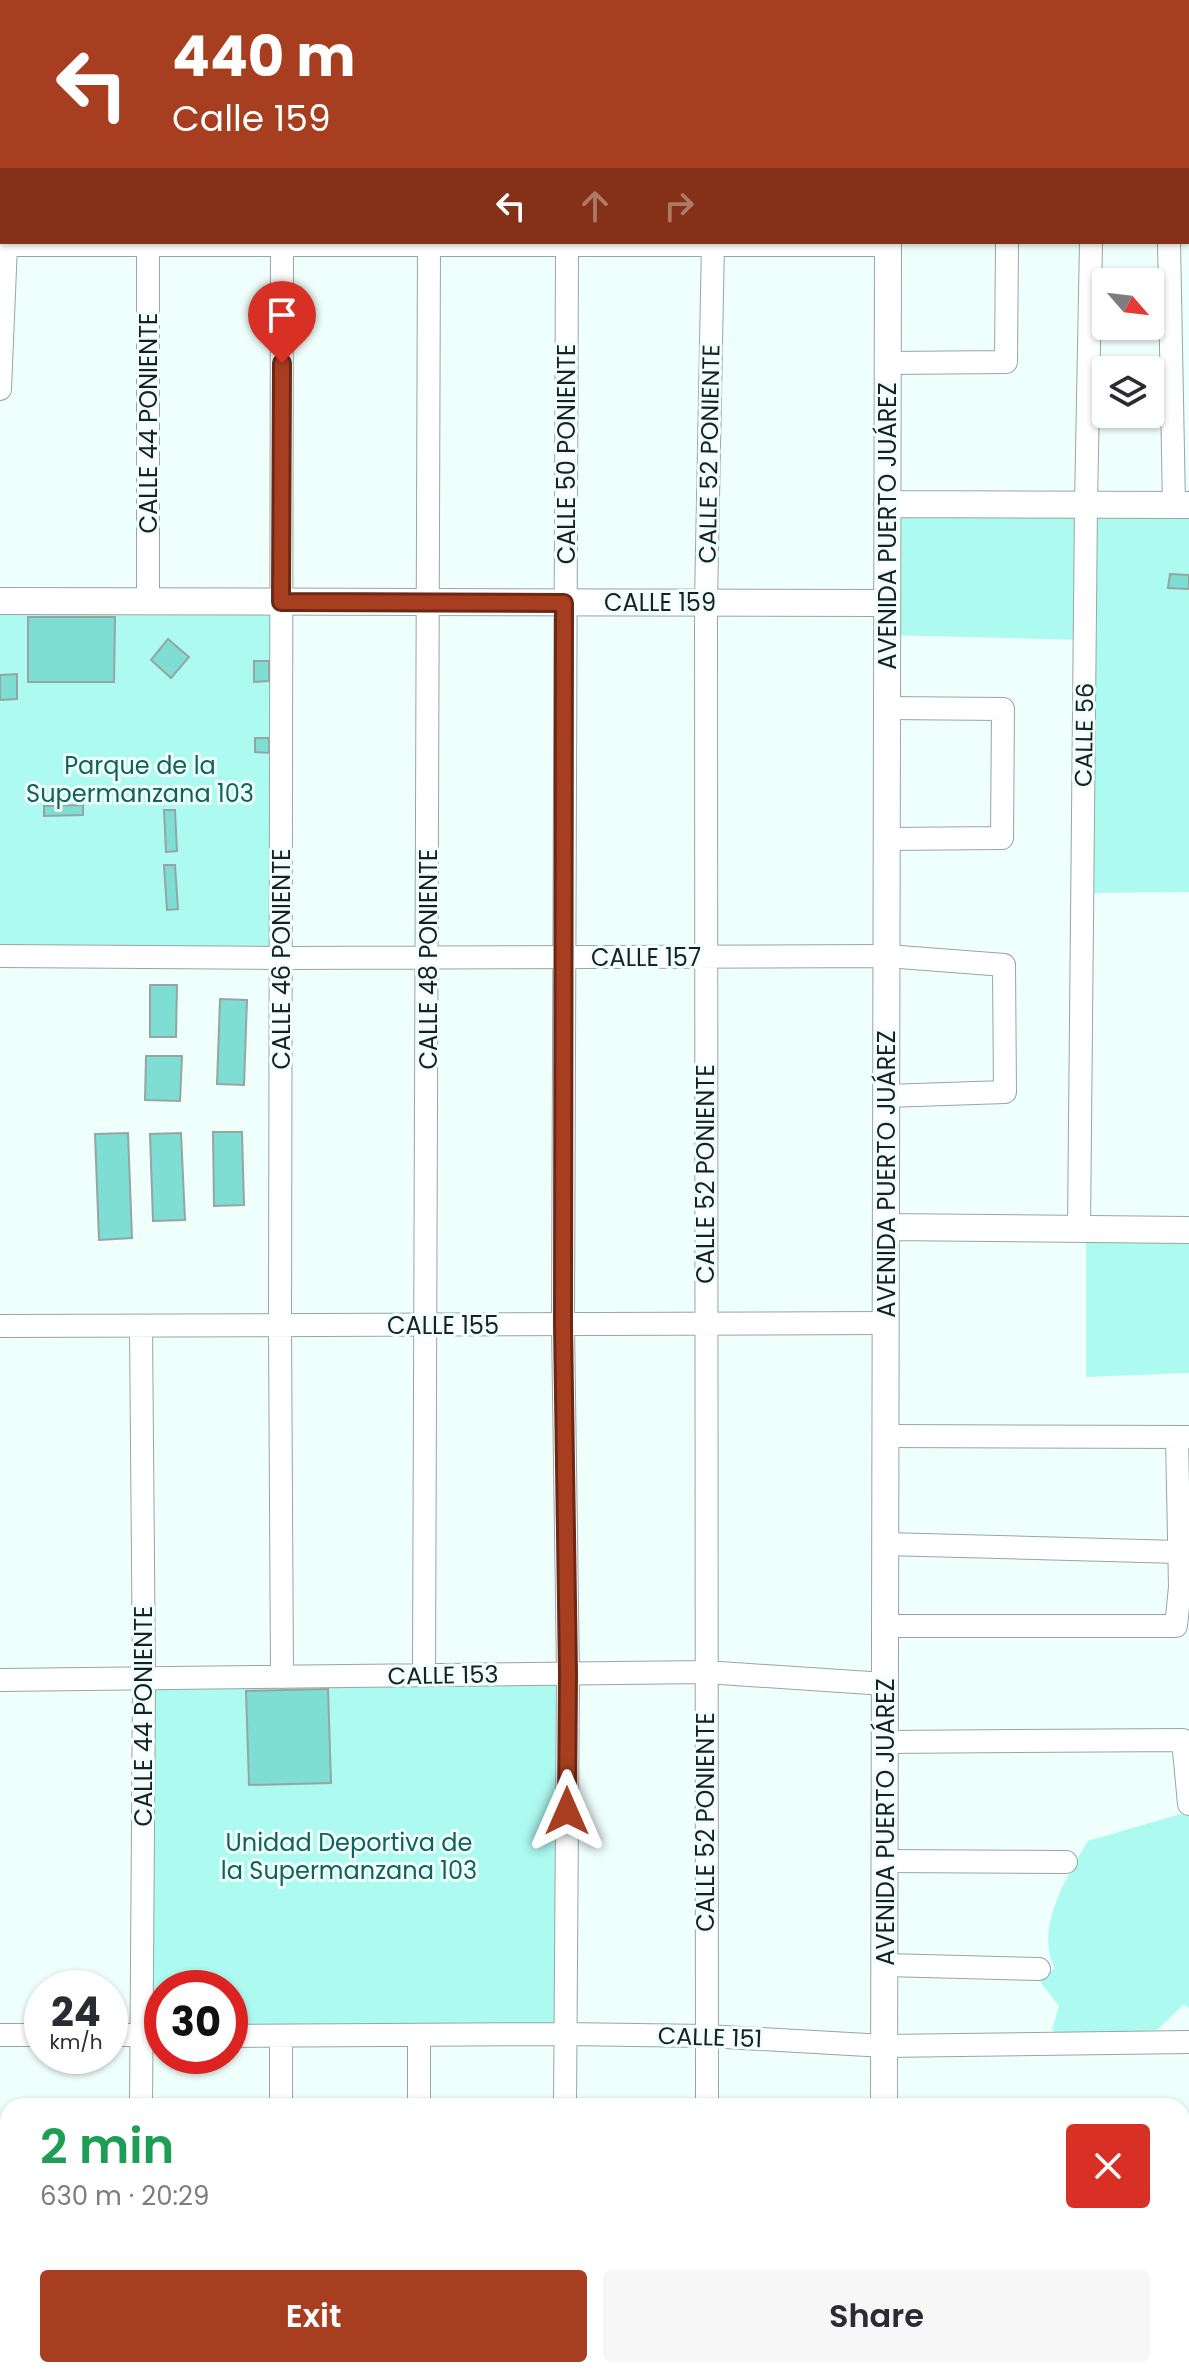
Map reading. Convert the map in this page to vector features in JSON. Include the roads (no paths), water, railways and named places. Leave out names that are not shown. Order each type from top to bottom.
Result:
[{"type":"street","points":[[0,389],[3,245],[148,244]]},
{"type":"street","name":"CALLE 44 PONIENTE","points":[[148,244],[148,602]]},
{"type":"street","name":"CALLE 46 PONIENTE","points":[[282,244],[282,1677]]},
{"type":"street","name":"CALLE 48 PONIENTE","points":[[424,1675],[429,244]]},
{"type":"street","name":"CALLE 50 PONIENTE","points":[[565,2098],[568,1674],[563,1324],[567,244]]},
{"type":"street","name":"CALLE 52 PONIENTE","points":[[707,2098],[706,602],[713,244]]},
{"type":"street","name":"AVENIDA PUERTO JUÁREZ","points":[[884,2098],[888,244]]},
{"type":"street","points":[[888,363],[1006,362],[1007,244]]},
{"type":"street","name":"CALLE 56","points":[[1079,1229],[1091,244]]},
{"type":"street","points":[[887,504],[1182,505],[1169,244]]},
{"type":"street","name":"CALLE 159","points":[[0,601],[887,603]]},
{"type":"street","points":[[887,708],[1003,709],[1002,838],[887,839]]},
{"type":"street","name":"CALLE 157","points":[[0,956],[887,956],[1004,965],[1005,1092],[886,1096]]},
{"type":"street","points":[[886,1227],[1189,1230]]},
{"type":"street","name":"CALLE 155","points":[[0,1326],[886,1323]]},
{"type":"street","name":"CALLE 44 PONIENTE","points":[[141,1326],[151,1970]]},
{"type":"street","points":[[885,1626],[1176,1626],[1185,1588],[1179,1552],[1183,1437],[886,1436]]},
{"type":"street","points":[[885,1544],[1179,1552]]},
{"type":"street","name":"CALLE 153","points":[[0,1680],[705,1672],[885,1684]]},
{"type":"street","points":[[885,1742],[1183,1740],[1189,1804]]},
{"type":"street","points":[[885,1861],[1066,1862]]},
{"type":"street","points":[[885,1965],[1039,1969]]},
{"type":"street","points":[[0,2035],[24,2035]]},
{"type":"street","points":[[419,2035],[419,2098]]},
{"type":"street","name":"CALLE 151","points":[[248,2036],[707,2036],[885,2046],[1189,2042]]},
{"type":"street","points":[[281,2036],[281,2098]]},
{"type":"street","name":"CALLE 44 PONIENTE","points":[[142,2098],[146,2074]]},
{"type":"park label","name":"Parque de la Supermanzana 103","points":[[140,779]]},
{"type":"park label","name":"Unidad Deportiva de la Supermanzana 103","points":[[349,1856]]}]
